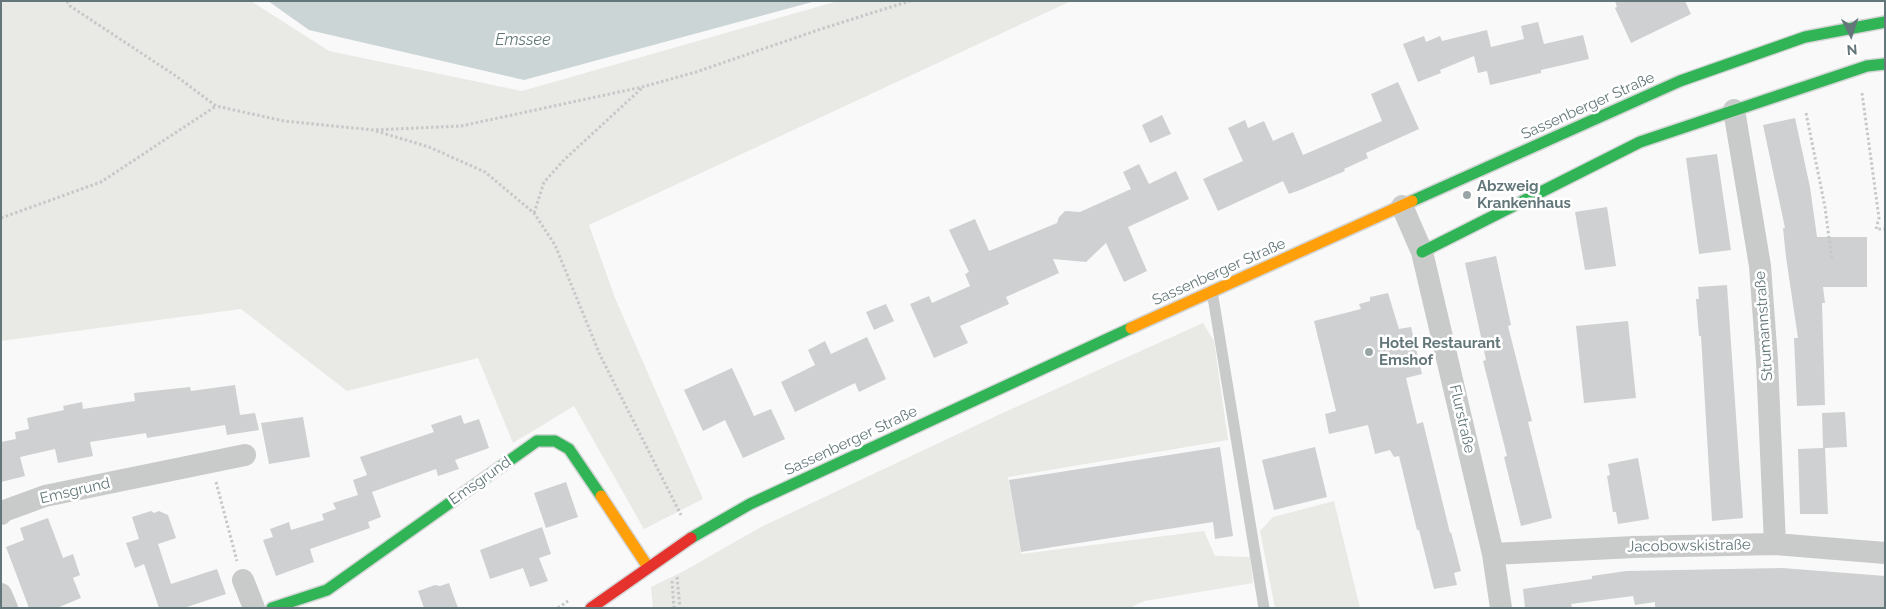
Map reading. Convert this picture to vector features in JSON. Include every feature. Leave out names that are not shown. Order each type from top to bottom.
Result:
[{"type":"street","name":"Sassenberger Straße","points":[[591,608],[693,536],[750,504],[1212,291],[1680,81],[1805,37],[1885,22]]},
{"type":"street","points":[[1422,252],[1640,142],[1858,68],[1885,64]]},
{"type":"street","name":"Strumannstraße","points":[[1734,110],[1760,266],[1767,361],[1775,544]]},
{"type":"street","name":"Flurstraße","points":[[1402,206],[1422,252],[1493,554],[1501,608]]},
{"type":"street","name":"Emsgrund","points":[[272,608],[327,590],[537,441],[555,440],[569,449],[648,567]]},
{"type":"street","name":"Emsgrund","points":[[1,514],[4,511],[45,496],[245,455]]},
{"type":"street","name":"Jacobowskistraße","points":[[1493,554],[1634,547],[1775,544],[1885,553]]},
{"type":"street","points":[[243,580],[254,608]]},
{"type":"street","points":[[1,594],[7,608]]},
{"type":"lane","points":[[1212,291],[1264,608]]},
{"type":"path","points":[[67,1],[70,6],[176,76],[216,106],[284,122],[373,130],[461,126],[642,87],[696,72],[910,1]]},
{"type":"path","points":[[1858,68],[1877,186],[1879,218],[1876,229],[1885,229]]},
{"type":"path","points":[[534,213],[544,182],[565,159],[642,87]]},
{"type":"path","points":[[1799,88],[1825,207],[1832,261]]},
{"type":"path","points":[[1,218],[101,182],[216,106]]},
{"type":"path","points":[[1866,127],[1871,126]]},
{"type":"path","points":[[373,130],[429,147],[485,172],[534,213],[555,245],[600,356],[693,536]]},
{"type":"path","points":[[210,462],[243,580]]},
{"type":"shaded area","points":[[1,1],[251,1],[329,51],[522,91],[838,1],[1071,1],[589,225],[615,298],[703,499],[644,529],[574,406],[513,443],[478,358],[347,391],[241,309],[1,341]]},
{"type":"shaded area","points":[[1203,323],[1214,341],[1228,440],[1008,477],[1021,554],[1204,531],[1215,556],[1250,557],[1253,583],[1145,601],[1129,608],[653,608],[651,587],[684,571],[761,527],[996,416]]},
{"type":"shaded area","points":[[1334,501],[1360,608],[1275,608],[1260,531],[1273,517]]},
{"type":"water","name":"Emssee","points":[[268,1],[816,1],[524,80],[309,30]]},
{"type":"building","points":[[1615,1],[1685,1],[1691,14],[1631,43],[1615,8],[1617,7]]},
{"type":"building","points":[[1538,22],[1544,44],[1583,35],[1589,59],[1541,70],[1541,73],[1490,85],[1487,71],[1478,73],[1474,56],[1440,70],[1441,73],[1418,82],[1403,44],[1424,36],[1426,42],[1440,36],[1442,41],[1487,30],[1491,47],[1524,39],[1521,26]]},
{"type":"building","points":[[1398,82],[1419,129],[1366,153],[1368,158],[1344,169],[1345,171],[1300,190],[1289,194],[1283,181],[1218,211],[1203,179],[1243,161],[1228,128],[1245,120],[1248,128],[1264,121],[1273,141],[1293,132],[1303,155],[1382,121],[1371,94]]},
{"type":"building","points":[[1162,115],[1171,134],[1150,143],[1142,125]]},
{"type":"building","points":[[1795,118],[1810,187],[1817,237],[1867,237],[1867,287],[1823,287],[1825,303],[1822,303],[1825,405],[1797,406],[1794,338],[1798,338],[1786,257],[1783,228],[1785,228],[1763,125]]},
{"type":"building","points":[[1717,154],[1731,250],[1699,254],[1686,158]]},
{"type":"building","points":[[1139,164],[1149,184],[1176,171],[1189,199],[1128,227],[1147,271],[1124,282],[1106,243],[1086,262],[1053,259],[1059,273],[1006,297],[1009,304],[960,326],[968,343],[934,358],[910,304],[929,296],[932,303],[970,286],[965,274],[969,272],[949,230],[975,219],[989,251],[1057,223],[1059,217],[1065,211],[1080,212],[1131,189],[1123,172]]},
{"type":"building","points":[[1607,207],[1616,266],[1585,270],[1575,212]]},
{"type":"building","points":[[1496,256],[1511,325],[1508,326],[1532,421],[1528,422],[1552,518],[1521,526],[1504,457],[1507,456],[1483,361],[1486,360],[1465,263]]},
{"type":"building","points":[[1727,285],[1743,518],[1712,521],[1701,336],[1699,336],[1696,299],[1699,299],[1698,287]]},
{"type":"building","points":[[1388,293],[1399,329],[1411,327],[1422,374],[1406,378],[1417,424],[1423,422],[1461,571],[1454,573],[1457,585],[1434,589],[1399,456],[1394,457],[1390,450],[1375,454],[1368,425],[1329,434],[1325,414],[1336,411],[1314,321],[1361,309],[1359,304],[1370,301],[1370,297]]},
{"type":"building","points":[[886,304],[894,321],[874,330],[866,312]]},
{"type":"building","points":[[1628,321],[1636,398],[1584,403],[1576,326]]},
{"type":"building","points":[[867,337],[886,379],[859,392],[855,383],[795,412],[781,382],[815,365],[808,350],[825,341],[831,354]]},
{"type":"building","points":[[732,368],[754,416],[771,409],[785,439],[743,458],[725,420],[703,431],[684,390]]},
{"type":"building","points":[[235,385],[240,415],[255,413],[259,430],[227,435],[225,425],[147,438],[146,433],[90,442],[93,456],[58,463],[55,449],[20,457],[25,476],[1,482],[1,442],[16,439],[15,432],[29,429],[27,418],[64,410],[63,406],[82,402],[83,409],[135,401],[134,393],[190,387],[191,391]]},
{"type":"building","points":[[1845,412],[1847,447],[1825,448],[1828,514],[1800,514],[1798,449],[1823,448],[1822,413]]},
{"type":"building","points":[[461,415],[464,424],[479,419],[489,448],[455,460],[459,469],[438,476],[436,469],[372,492],[381,517],[368,522],[370,528],[310,549],[314,562],[276,576],[263,540],[273,537],[270,529],[289,522],[291,530],[324,520],[322,514],[336,509],[333,503],[358,495],[353,480],[367,475],[360,457],[434,432],[431,425]]},
{"type":"building","points":[[303,417],[310,457],[269,464],[261,423]]},
{"type":"building","points":[[1220,447],[1233,536],[1215,539],[1213,522],[1021,552],[1009,480]]},
{"type":"building","points":[[1315,447],[1327,497],[1274,510],[1262,460]]},
{"type":"building","points":[[1638,458],[1649,519],[1618,524],[1616,512],[1613,512],[1607,476],[1610,475],[1608,464]]},
{"type":"building","points":[[566,482],[578,517],[546,528],[534,493]]},
{"type":"building","points":[[151,511],[154,513],[159,511],[168,515],[176,538],[158,544],[171,584],[217,569],[226,594],[184,608],[159,608],[144,564],[135,568],[126,543],[139,539],[132,517]]},
{"type":"building","points":[[48,518],[63,558],[73,554],[80,575],[73,578],[81,598],[57,608],[29,608],[6,547],[24,540],[20,528]]},
{"type":"building","points":[[542,527],[551,554],[539,558],[548,581],[530,587],[523,568],[490,579],[480,550]]},
{"type":"building","points":[[1782,568],[1885,576],[1885,608],[1655,608],[1655,602],[1635,605],[1633,596],[1571,604],[1572,608],[1525,608],[1523,589],[1592,579],[1592,576],[1626,571]]},
{"type":"building","points":[[449,583],[458,608],[424,608],[418,591],[435,585],[440,586]]},
{"type":"traffic: fast","points":[[1412,201],[1680,81],[1805,37],[1885,22]]},
{"type":"traffic: fast","points":[[1422,252],[1640,142],[1867,66],[1885,64]]},
{"type":"traffic: fast","points":[[691,538],[750,504],[1131,328]]},
{"type":"traffic: fast","points":[[272,608],[327,590],[537,441],[555,441],[569,449],[601,496]]},
{"type":"traffic: slow","points":[[1131,328],[1412,201]]},
{"type":"traffic: slow","points":[[601,496],[648,567]]},
{"type":"traffic: jam","points":[[591,608],[691,538]]},
{"type":"place","name":"Abzweig Krankenhaus","points":[[1467,195]]},
{"type":"place","name":"Hotel Restaurant Emshof","points":[[1369,352]]}]
